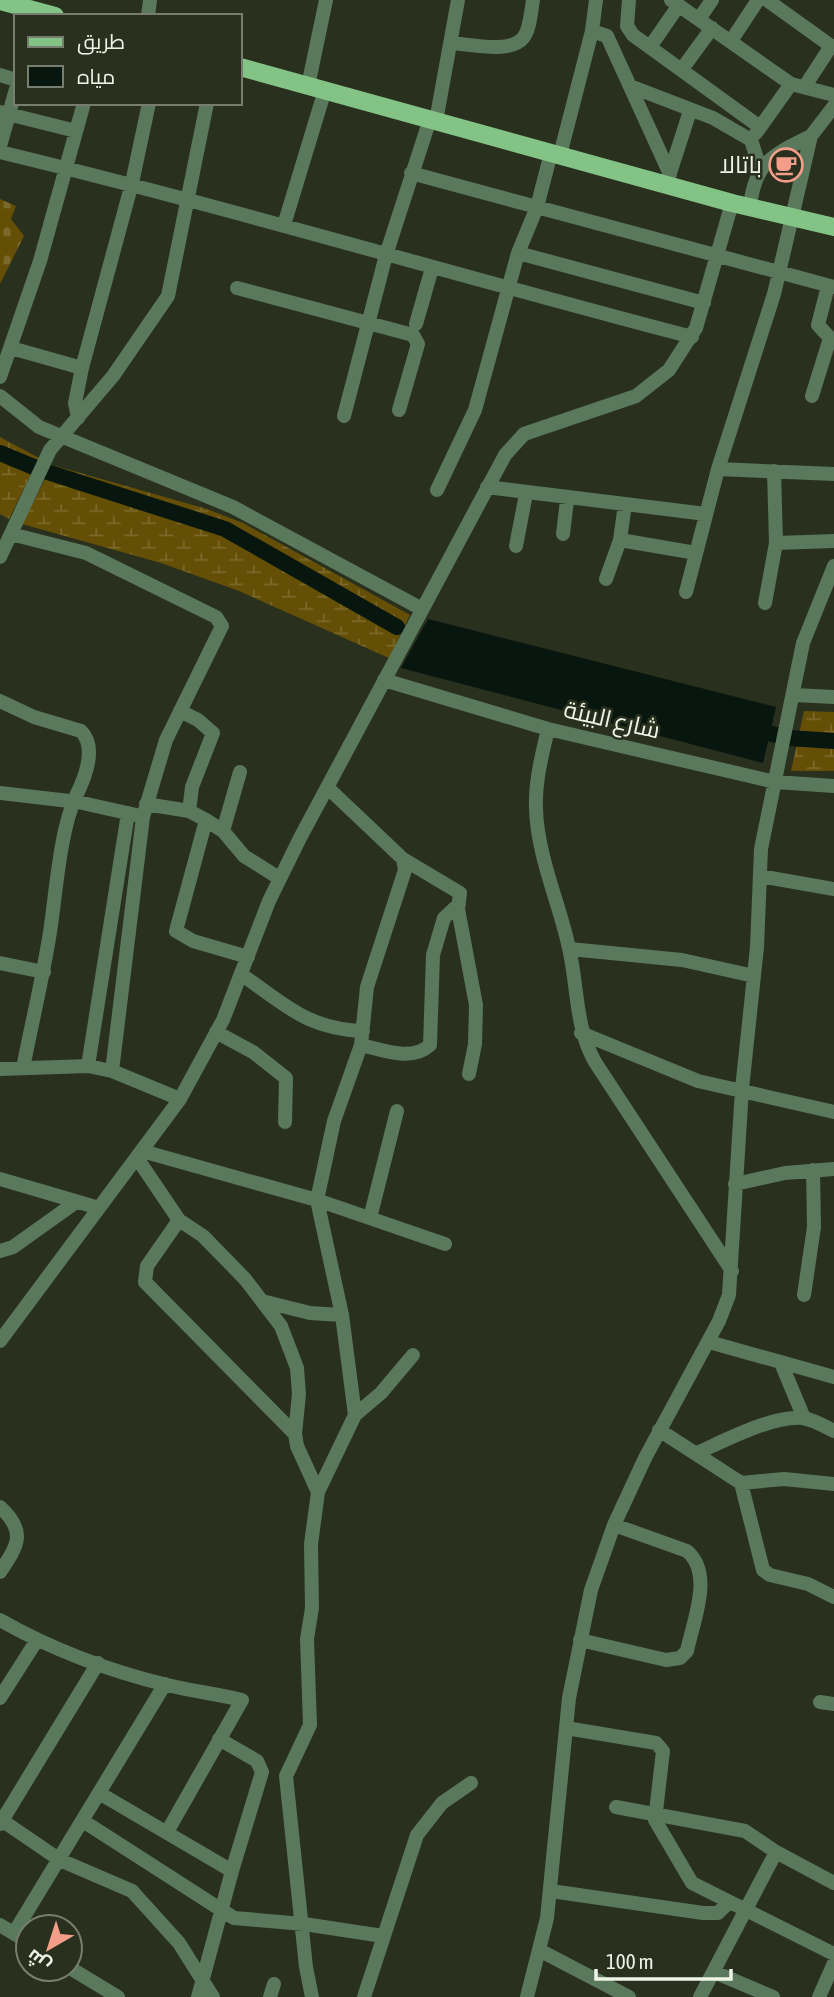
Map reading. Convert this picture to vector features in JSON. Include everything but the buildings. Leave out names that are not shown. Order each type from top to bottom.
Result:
[{"type":"main road","points":[[0,1],[36,13]]},
{"type":"main road","points":[[242,68],[555,154],[668,179],[750,208],[834,227]]},
{"type":"street","points":[[284,225],[316,88],[326,0]]},
{"type":"street","points":[[452,43],[504,46],[522,41],[526,35],[533,0]]},
{"type":"street","points":[[437,490],[475,410],[518,253],[555,154],[592,31],[596,0]]},
{"type":"street","points":[[629,0],[627,26],[634,35],[682,69],[755,133],[760,168],[751,191],[750,208]]},
{"type":"street","points":[[699,19],[712,0]]},
{"type":"street","points":[[730,41],[758,0]]},
{"type":"street","points":[[344,416],[386,255],[411,173],[433,120],[452,43],[456,1]]},
{"type":"street","points":[[755,133],[833,43],[774,2]]},
{"type":"street","points":[[650,47],[675,3],[798,85],[834,95]]},
{"type":"street","points":[[682,69],[712,28]]},
{"type":"street","points":[[592,31],[607,36],[668,179]]},
{"type":"street","points":[[630,86],[690,111],[755,133]]},
{"type":"street","points":[[0,145],[5,113],[14,93]]},
{"type":"street","points":[[0,377],[40,261],[83,105]]},
{"type":"street","points":[[78,418],[75,403],[82,368],[132,183],[149,105]]},
{"type":"street","points":[[0,557],[50,450],[120,366],[168,296],[190,198],[207,105]]},
{"type":"street","points":[[760,168],[776,155],[811,136],[834,106]]},
{"type":"street","points":[[668,179],[690,111]]},
{"type":"street","points":[[5,113],[76,131]]},
{"type":"street","points":[[685,592],[718,469],[779,273],[811,136]]},
{"type":"street","points":[[0,152],[190,198],[432,268],[692,337]]},
{"type":"street","points":[[411,173],[831,287],[818,325],[830,338],[811,396]]},
{"type":"street","points":[[3,1334],[180,1099],[242,975],[279,878],[505,455],[524,434],[645,391],[669,370],[692,337],[732,203]]},
{"type":"street","points":[[518,253],[704,303]]},
{"type":"street","points":[[416,324],[432,268]]},
{"type":"street","points":[[237,288],[408,332],[417,341],[399,410]]},
{"type":"street","points":[[11,348],[82,368]]},
{"type":"street","points":[[0,396],[39,427],[233,507],[422,609]]},
{"type":"street","points":[[718,469],[834,474]]},
{"type":"street","points":[[765,603],[776,543],[774,471]]},
{"type":"street","points":[[487,487],[567,500],[706,514]]},
{"type":"street","points":[[516,546],[526,494]]},
{"type":"street","points":[[563,534],[567,500]]},
{"type":"street","points":[[606,579],[620,540],[625,504]]},
{"type":"street","points":[[11,534],[86,553],[221,621],[217,637],[180,711],[139,812],[89,1066]]},
{"type":"street","points":[[620,540],[696,553]]},
{"type":"street","points":[[776,543],[834,541]]},
{"type":"street","points":[[527,1997],[551,1891],[566,1728],[579,1640],[591,1590],[614,1525],[659,1430],[725,1310],[732,1271],[741,1089],[754,976],[761,849],[795,695],[803,643],[834,566]]},
{"type":"street","name":"شارع البيئة","points":[[384,680],[548,729],[775,782],[834,786]]},
{"type":"street","points":[[795,695],[834,697]]},
{"type":"street","points":[[0,701],[34,717],[81,731],[86,736],[88,764],[74,802],[56,880],[44,972],[23,1068]]},
{"type":"street","points":[[180,711],[198,720],[213,733],[191,787],[189,811]]},
{"type":"street","points":[[548,729],[538,775],[538,834],[569,949],[581,1033],[595,1062],[631,1120],[732,1271]]},
{"type":"street","points":[[223,831],[240,772]]},
{"type":"street","points":[[327,787],[403,859],[458,890],[458,904],[476,1005],[475,1044],[469,1074]]},
{"type":"street","points":[[0,793],[139,812],[189,811],[223,831],[244,856],[279,878]]},
{"type":"street","points":[[113,1071],[139,812]]},
{"type":"street","points":[[206,820],[176,931],[192,940],[248,957]]},
{"type":"street","points":[[355,1415],[342,1315],[317,1200],[334,1121],[362,1038],[367,987],[403,881],[403,859]]},
{"type":"street","points":[[760,876],[834,889]]},
{"type":"street","points":[[242,975],[313,1022],[362,1038],[397,1054],[423,1051],[430,1045],[433,955],[444,918],[458,904]]},
{"type":"street","points":[[569,949],[682,960],[754,976]]},
{"type":"street","points":[[0,963],[44,972]]},
{"type":"street","points":[[216,1031],[253,1052],[286,1078],[285,1122]]},
{"type":"street","points":[[581,1033],[667,1070],[698,1080],[834,1112]]},
{"type":"street","points":[[0,1069],[89,1066],[113,1071],[180,1099]]},
{"type":"street","points":[[370,1218],[397,1111]]},
{"type":"street","points":[[139,1154],[317,1200],[445,1244]]},
{"type":"street","points":[[139,1154],[179,1220],[203,1236],[281,1326],[297,1368],[299,1394],[295,1434]]},
{"type":"street","points":[[735,1184],[813,1170],[834,1169]]},
{"type":"street","points":[[804,1295],[814,1227],[813,1170]]},
{"type":"street","points":[[0,1179],[99,1208]]},
{"type":"street","points":[[0,1251],[13,1247],[76,1202]]},
{"type":"street","points":[[179,1220],[147,1266],[145,1282],[295,1434],[318,1492]]},
{"type":"street","points":[[262,1301],[310,1313],[342,1315]]},
{"type":"street","points":[[709,1342],[834,1377]]},
{"type":"street","points":[[312,1997],[306,1967],[304,1924],[286,1776],[310,1725],[307,1639],[312,1608],[311,1544],[318,1492],[355,1415],[381,1393],[412,1355]]},
{"type":"street","points":[[781,1363],[804,1418]]},
{"type":"street","points":[[697,1453],[783,1420],[804,1418],[834,1432]]},
{"type":"street","points":[[659,1430],[741,1483],[784,1479],[834,1484]]},
{"type":"street","points":[[741,1483],[764,1570],[770,1575],[808,1584],[834,1597]]},
{"type":"street","points":[[0,1507],[12,1518],[18,1532],[13,1553],[0,1572]]},
{"type":"street","points":[[579,1640],[666,1660],[680,1658],[687,1651],[701,1581],[693,1556],[687,1551],[614,1525]]},
{"type":"street","points":[[0,1620],[37,1640],[99,1663],[165,1684],[242,1700],[167,1832]]},
{"type":"street","points":[[0,1698],[37,1640]]},
{"type":"street","points":[[99,1663],[1,1821],[60,1860],[132,1891],[179,1942],[213,1997]]},
{"type":"street","points":[[4,1928],[60,1860],[165,1684]]},
{"type":"street","points":[[566,1728],[656,1743],[660,1746],[663,1751],[654,1813],[660,1831],[692,1882],[834,1954]]},
{"type":"street","points":[[198,1997],[262,1772],[257,1761],[219,1739]]},
{"type":"street","points":[[364,1997],[416,1835],[442,1802],[471,1783]]},
{"type":"street","points":[[99,1793],[232,1871]]},
{"type":"street","points":[[617,1807],[745,1831],[776,1852],[834,1883]]},
{"type":"street","points":[[83,1821],[222,1912],[248,1921],[304,1924],[383,1936]]},
{"type":"street","points":[[700,1997],[776,1852]]},
{"type":"street","points":[[551,1891],[703,1913],[718,1913],[729,1902]]},
{"type":"street","points":[[539,1950],[629,1997]]},
{"type":"street","points":[[819,1997],[834,1963]]},
{"type":"street","points":[[714,1972],[773,1997]]},
{"type":"street","points":[[94,1991],[118,1997]]},
{"type":"green space","points":[[0,199],[16,206],[11,219],[24,236],[0,284]]},
{"type":"green space","points":[[0,437],[39,458],[9,519],[0,514]]},
{"type":"green space","points":[[52,465],[207,509],[243,523],[410,615],[389,658],[239,591],[161,563],[22,524]]},
{"type":"green space","points":[[804,711],[834,712],[834,771],[791,771]]},
{"type":"water","points":[[428,619],[776,707],[763,763],[401,668]]},
{"type":"waterway","points":[[0,453],[41,470],[225,529],[397,627]]},
{"type":"waterway","points":[[750,729],[789,738],[834,741]]},
{"type":"place","name":"باتالا","points":[[786,165]]}]
